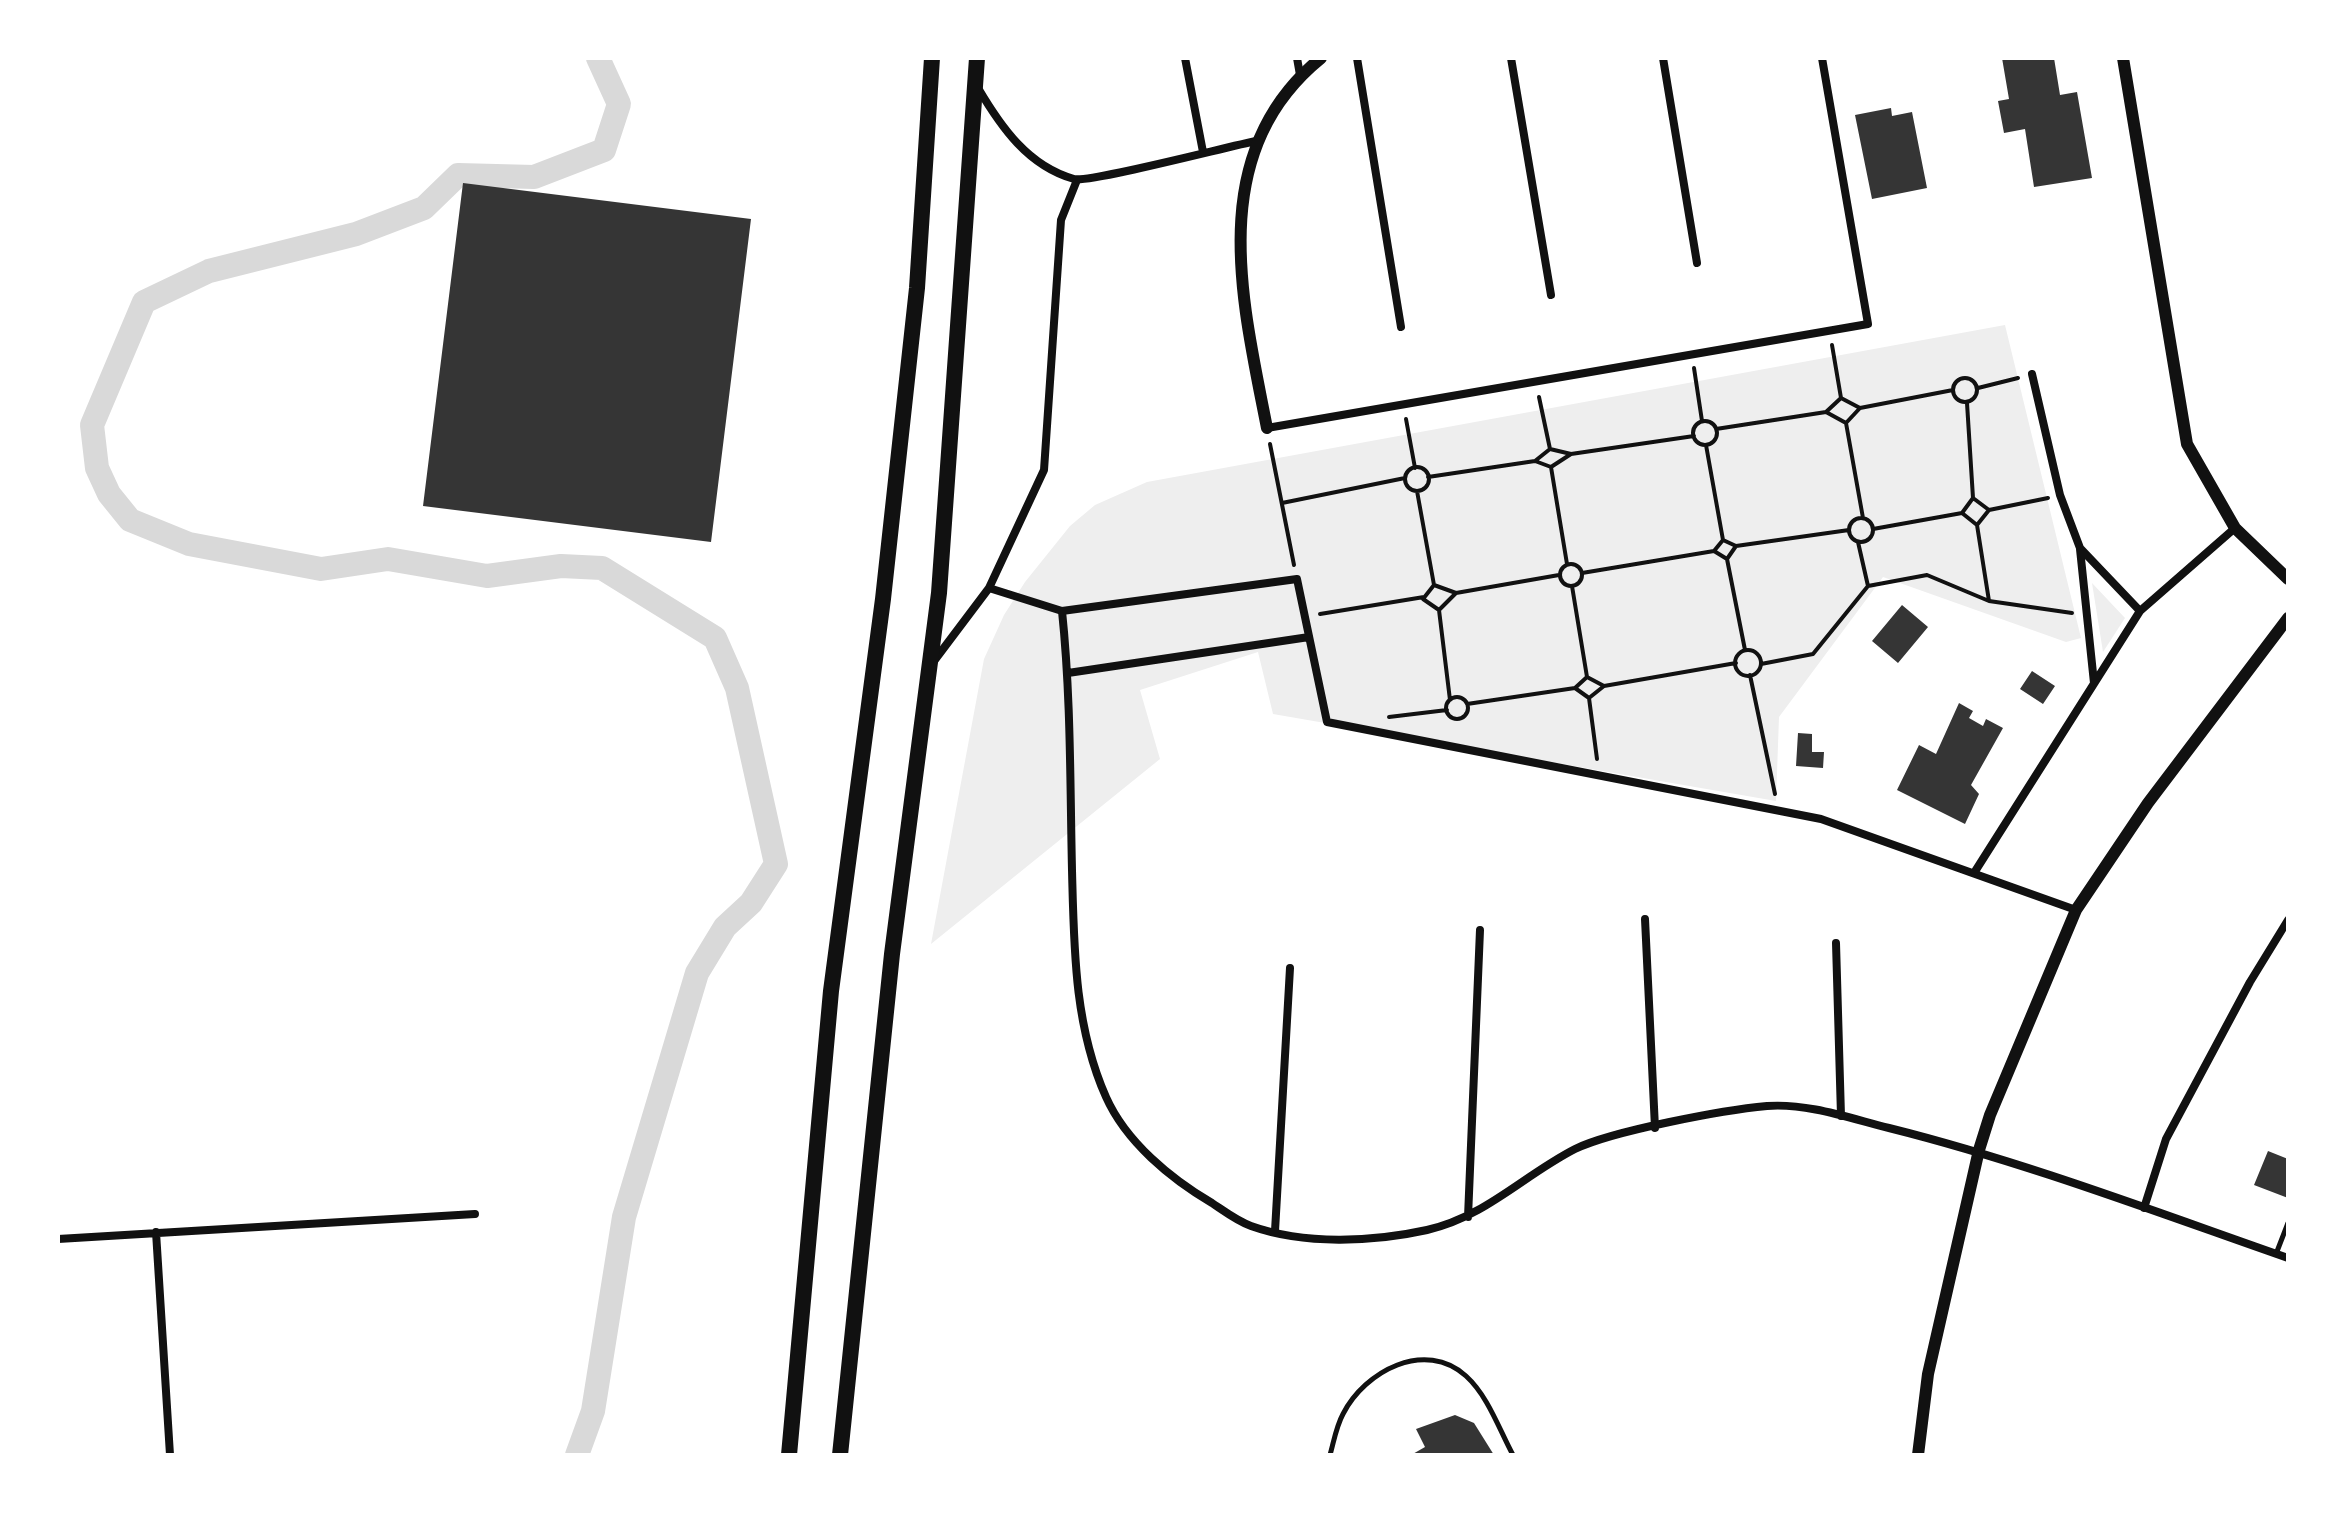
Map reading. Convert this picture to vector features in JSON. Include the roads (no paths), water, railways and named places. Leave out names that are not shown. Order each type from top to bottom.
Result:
[{"type":"highway","points":[[789,1455],[831,991],[883,599],[917,288],[932,58]]},
{"type":"highway","points":[[840,1455],[890,969],[929,667],[956,375],[977,58]]},
{"type":"street","points":[[1185,58],[1203,152]]},
{"type":"street","points":[[1297,58],[1300,75]]},
{"type":"street","points":[[1321,58],[1300,75],[1256,141],[1239,223],[1243,306],[1267,428],[1868,324],[1822,58]]},
{"type":"street","points":[[1357,58],[1401,327]]},
{"type":"street","points":[[1511,58],[1551,295]]},
{"type":"street","points":[[1663,58],[1697,263]]},
{"type":"street","points":[[2123,58],[2187,444],[2235,528],[2288,579]]},
{"type":"street","points":[[975,83],[997,120],[1032,159],[1077,180],[1256,141]]},
{"type":"street","points":[[929,667],[989,588],[1044,470],[1061,220],[1077,180]]},
{"type":"street","points":[[2032,374],[2060,495],[2080,548],[2094,683]]},
{"type":"street","points":[[1974,873],[2140,611],[2235,528]]},
{"type":"street","points":[[2080,548],[2140,611]]},
{"type":"street","points":[[989,588],[1062,611],[1297,579],[1327,722],[1821,819],[2076,910]]},
{"type":"street","points":[[1062,611],[1068,673],[1075,974],[1088,1046],[1108,1101],[1141,1148],[1187,1189],[1249,1226],[1306,1238],[1374,1237],[1428,1230],[1468,1217],[1581,1146],[1768,1106],[1810,1108],[1979,1150],[2288,1258]]},
{"type":"street","points":[[1918,1455],[1934,1346],[1979,1150],[1990,1115],[2076,910],[2148,803],[2288,618]]},
{"type":"street","points":[[1068,673],[1309,637]]},
{"type":"street","points":[[1645,919],[1655,1128]]},
{"type":"street","points":[[2144,1208],[2166,1139],[2250,982],[2288,920]]},
{"type":"street","points":[[1468,1217],[1480,930]]},
{"type":"street","points":[[1836,943],[1841,1116]]},
{"type":"street","points":[[1275,1231],[1290,968]]},
{"type":"street","points":[[58,1239],[475,1214]]},
{"type":"street","points":[[156,1232],[170,1455]]},
{"type":"lane","points":[[2276,1254],[2288,1223]]},
{"type":"lane","points":[[1330,1455],[1344,1411],[1364,1387],[1391,1368],[1417,1359],[1439,1360],[1463,1373],[1480,1392],[1513,1455]]},
{"type":"waterway","points":[[577,1455],[593,1411],[624,1217],[697,973],[725,927],[751,903],[776,864],[737,688],[715,638],[602,568],[561,566],[487,576],[388,559],[321,569],[189,544],[130,520],[109,494],[97,468],[92,425],[144,302],[209,271],[356,234],[424,208],[458,175],[534,177],[604,150],[619,104],[598,58]]}]
